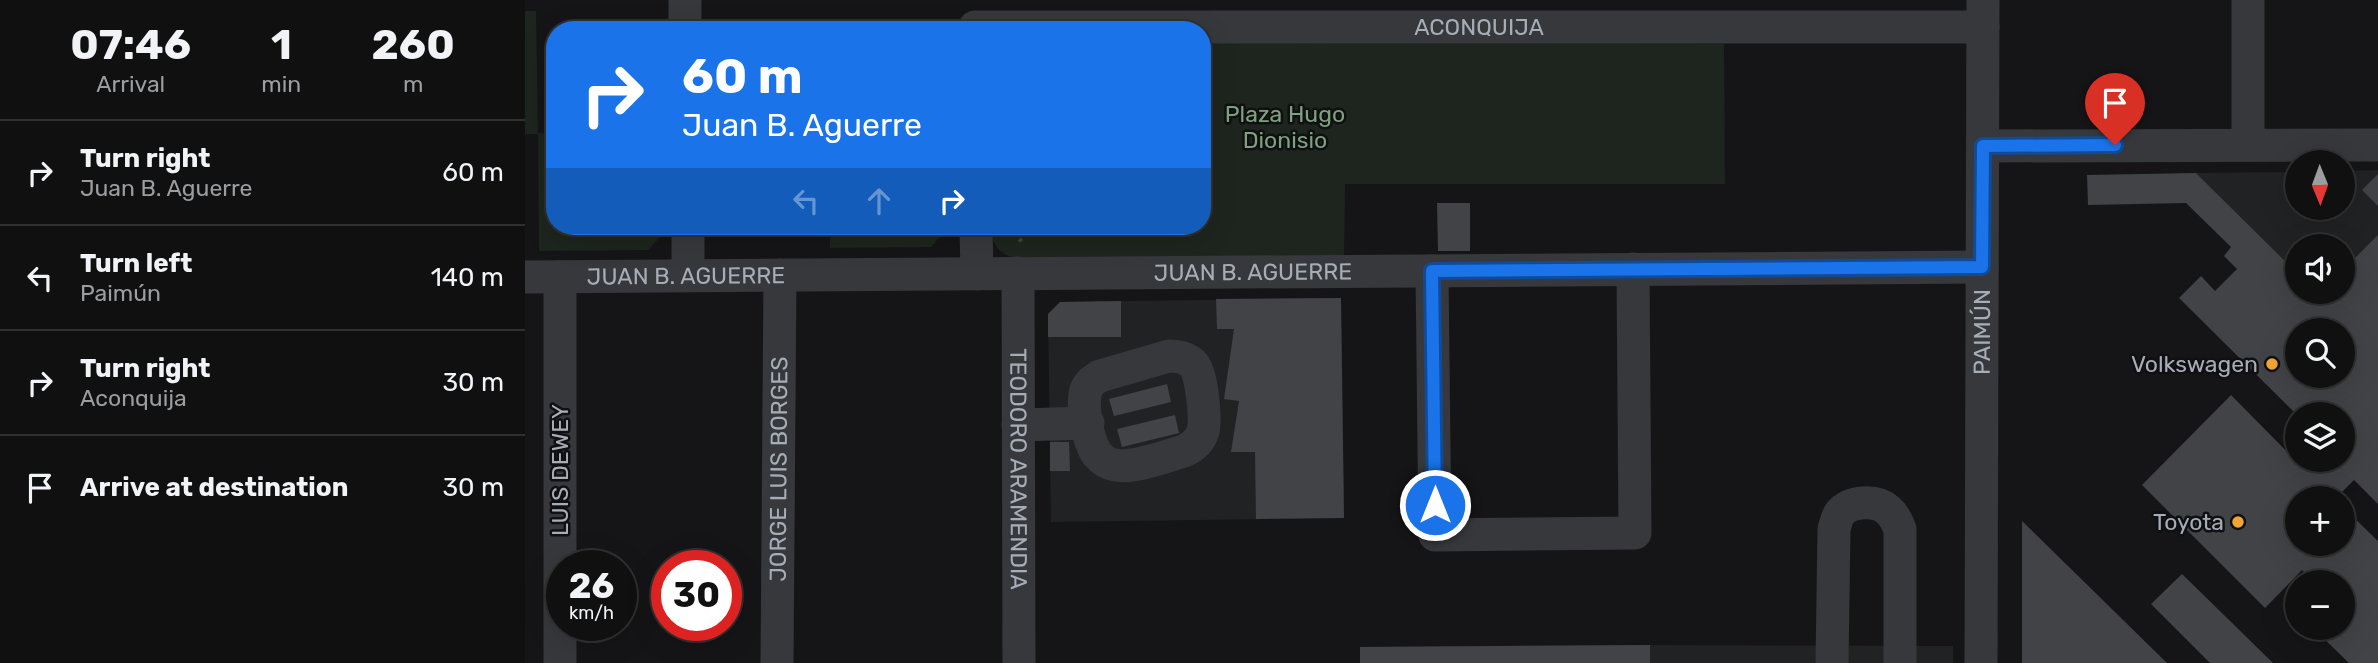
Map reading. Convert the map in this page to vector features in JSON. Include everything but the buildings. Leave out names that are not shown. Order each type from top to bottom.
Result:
[{"type":"street","points":[[685,0],[685,21]]},
{"type":"street","points":[[2248,0],[2248,145]]},
{"type":"street","name":"ACONQUIJA","points":[[975,19],[1232,13],[1983,14]]},
{"type":"street","name":"PAIMÚN","points":[[1981,663],[1983,14]]},
{"type":"street","points":[[1983,146],[2378,145]]},
{"type":"street","points":[[688,235],[688,275]]},
{"type":"street","points":[[976,235],[977,274]]},
{"type":"street","name":"JUAN B. AGUERRE","points":[[525,277],[1982,267]]},
{"type":"street","points":[[1432,271],[1435,535],[1635,533],[1633,270]]},
{"type":"street","name":"TEODORO ARAMENDIA","points":[[1018,274],[1019,663]]},
{"type":"street","name":"JORGE LUIS BORGES","points":[[777,663],[780,275]]},
{"type":"street","name":"LUIS DEWEY","points":[[560,276],[560,663]]},
{"type":"street","points":[[1018,425],[1087,424]]},
{"type":"street","points":[[1832,663],[1835,529],[1838,515],[1849,505],[1864,503],[1887,508],[1900,529],[1900,663]]},
{"type":"shaded area","points":[[2378,170],[2378,353],[2350,304],[2355,304],[2355,234],[2285,234],[2285,261],[2196,173],[2285,172],[2285,220],[2355,220],[2355,171]]},
{"type":"shaded area","points":[[1341,298],[1344,518],[1051,522],[1048,314],[1060,302]]},
{"type":"shaded area","points":[[1953,646],[1953,663],[1360,663],[1360,647]]},
{"type":"green space","points":[[525,11],[536,11],[538,133],[546,133],[546,235],[661,236],[648,250],[539,251],[538,134],[525,134]]},
{"type":"green space","name":"Plaza Hugo Dionisio","points":[[1211,43],[1724,44],[1725,184],[1345,184],[1344,261],[1013,258],[999,250],[992,235],[1211,235]]},
{"type":"green space","points":[[830,235],[942,235],[931,247],[830,248]]},
{"type":"place","name":"Volkswagen","points":[[2272,364]]},
{"type":"place","name":"Toyota","points":[[2238,522]]},
{"type":"route","points":[[1435,505],[1432,271],[1982,267],[1983,146],[2115,145]]}]
